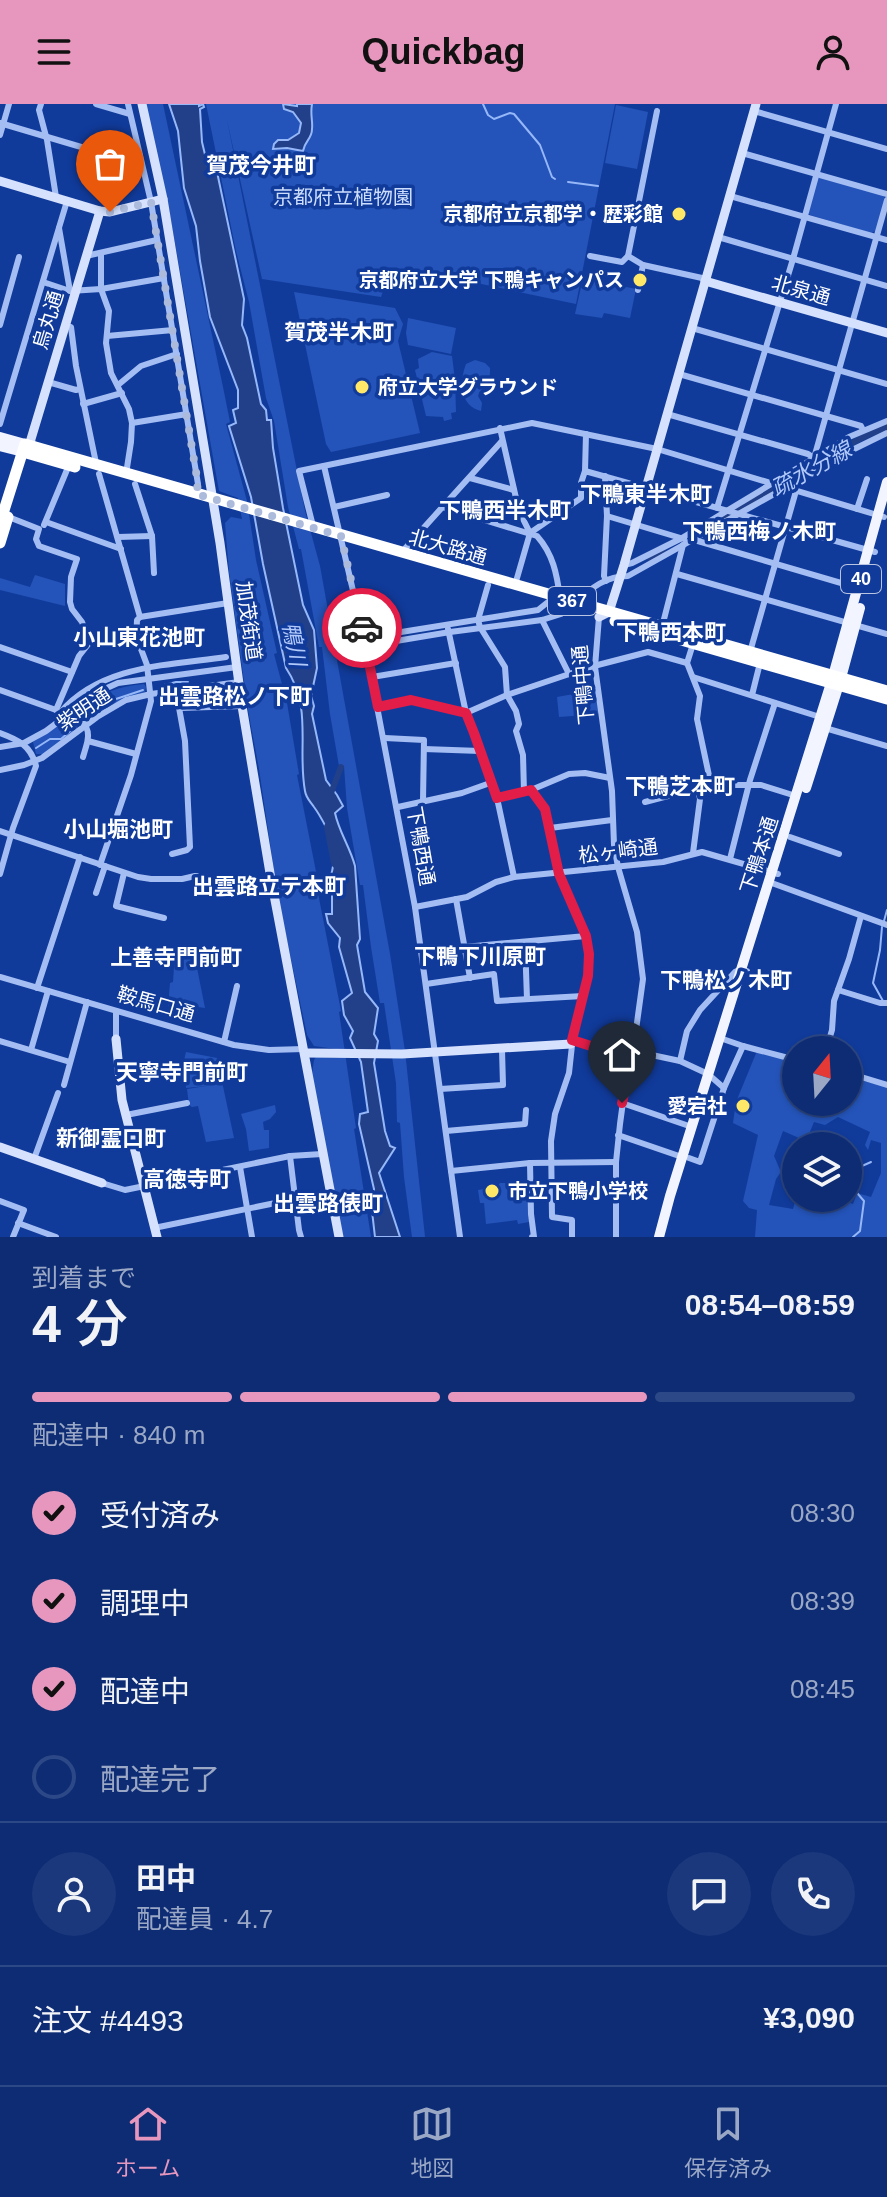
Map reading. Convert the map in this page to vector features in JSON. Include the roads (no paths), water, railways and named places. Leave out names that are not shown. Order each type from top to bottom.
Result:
[{"type":"highway","name":"北大路通","points":[[27,447],[69,465],[126,474],[196,494],[213,503]]},
{"type":"highway","name":"北大路通","points":[[27,447],[135,484],[312,530],[548,602],[569,603]]},
{"type":"highway","name":"烏丸通","points":[[0,543],[4,518],[27,447]]},
{"type":"highway","name":"北大路通","points":[[342,539],[515,585],[760,663],[887,691]]},
{"type":"highway","name":"北大路通","points":[[604,614],[750,652],[887,699]]},
{"type":"main road","name":"北大路通","points":[[0,437],[27,447]]},
{"type":"main road","name":"北大路通","points":[[0,446],[27,447]]},
{"type":"main road","name":"下鴨本通","points":[[773,878],[790,837],[836,681],[883,514],[886,489]]},
{"type":"main road","name":"下鴨本通","points":[[659,1237],[796,796],[824,722]]},
{"type":"main road","name":"下鴨本通","points":[[665,1237],[692,1127],[711,1076]]},
{"type":"street","points":[[0,135],[9,104]]},
{"type":"street","points":[[41,104],[39,110],[56,197]]},
{"type":"street","points":[[96,104],[130,114]]},
{"type":"street","points":[[128,104],[151,202],[198,484],[196,494]]},
{"type":"street","name":"加茂街道","points":[[142,104],[163,199],[271,879],[339,1237]]},
{"type":"street","points":[[717,508],[793,259],[836,104]]},
{"type":"street","points":[[755,108],[887,149]]},
{"type":"street","name":"下鴨中通","points":[[616,1237],[618,1135],[643,979],[637,932],[618,867],[595,667],[597,623],[604,614],[624,565],[755,108]]},
{"type":"street","points":[[590,256],[622,262],[628,256],[657,111]]},
{"type":"street","points":[[2,123],[142,165]]},
{"type":"street","points":[[742,153],[887,197],[814,458]]},
{"type":"street","points":[[1,184],[110,212],[163,199]]},
{"type":"street","points":[[730,196],[887,240]]},
{"type":"street","points":[[0,424],[67,201]]},
{"type":"street","name":"烏丸通","points":[[27,447],[100,211]]},
{"type":"street","points":[[59,228],[73,291]]},
{"type":"street","points":[[718,237],[887,286]]},
{"type":"street","points":[[86,256],[157,240]]},
{"type":"street","points":[[101,253],[101,289],[109,311],[106,343],[111,373],[129,409],[132,423],[126,474]]},
{"type":"street","points":[[628,256],[643,265],[704,280]]},
{"type":"street","points":[[0,325],[19,257]]},
{"type":"street","points":[[638,290],[643,265]]},
{"type":"street","points":[[43,282],[73,291],[164,278]]},
{"type":"street","name":"北泉通","points":[[704,280],[887,333]]},
{"type":"street","points":[[65,325],[71,327],[80,389],[98,470],[140,617]]},
{"type":"street","points":[[692,328],[887,384]]},
{"type":"street","points":[[107,336],[173,330]]},
{"type":"street","points":[[118,385],[141,366],[177,354]]},
{"type":"street","points":[[679,374],[861,426],[863,430]]},
{"type":"street","points":[[48,382],[80,389]]},
{"type":"street","points":[[83,404],[122,393]]},
{"type":"street","points":[[132,423],[187,414]]},
{"type":"street","points":[[667,414],[739,433],[814,458]]},
{"type":"street","points":[[479,623],[542,620],[561,614],[569,603],[586,592],[606,581],[628,576],[814,458],[863,430],[887,421]]},
{"type":"street","points":[[312,530],[299,471],[532,423],[657,449],[883,514]]},
{"type":"street","points":[[500,428],[519,511],[530,533]]},
{"type":"street","points":[[844,454],[887,433]]},
{"type":"street","points":[[515,585],[530,533],[581,498],[586,434]]},
{"type":"street","points":[[401,553],[502,441]]},
{"type":"street","points":[[69,465],[36,539],[39,546],[77,559],[71,577],[70,602],[90,642]]},
{"type":"street","name":"下鴨西通","points":[[324,466],[365,642],[398,807],[436,1052],[460,1237]]},
{"type":"street","points":[[624,565],[686,540],[824,466]]},
{"type":"street","points":[[585,471],[872,552]]},
{"type":"street","points":[[605,476],[606,581]]},
{"type":"street","points":[[470,478],[514,490]]},
{"type":"street","points":[[857,509],[867,479]]},
{"type":"street","points":[[135,484],[152,536],[154,573]]},
{"type":"street","points":[[750,652],[796,491]]},
{"type":"street","points":[[334,507],[387,495]]},
{"type":"street","points":[[442,507],[537,536],[547,547],[569,603]]},
{"type":"street","points":[[607,516],[862,589]]},
{"type":"street","points":[[4,518],[39,529]]},
{"type":"street","points":[[46,522],[121,549]]},
{"type":"street","points":[[118,537],[152,536]]},
{"type":"street","points":[[662,627],[686,540]]},
{"type":"street","points":[[677,574],[887,634]]},
{"type":"street","points":[[488,585],[479,623],[505,667],[507,695],[519,724],[516,731],[523,755],[527,791],[545,809],[559,874],[586,936],[589,961],[572,1042],[569,1073],[555,1114],[551,1141],[552,1217],[572,1220],[572,1237]]},
{"type":"street","points":[[365,642],[479,623],[538,610],[548,602]]},
{"type":"street","points":[[136,644],[137,620],[140,617],[228,603]]},
{"type":"street","points":[[542,620],[569,674]]},
{"type":"street","points":[[447,628],[466,713],[497,798],[514,877]]},
{"type":"street","points":[[90,642],[136,644],[147,667],[151,694],[96,893]]},
{"type":"street","points":[[60,713],[72,672],[90,642]]},
{"type":"street","points":[[693,644],[687,663],[700,696],[697,719],[711,785]]},
{"type":"street","points":[[0,647],[72,672]]},
{"type":"street","points":[[378,707],[411,700],[466,713],[569,674],[648,652],[687,663]]},
{"type":"street","points":[[60,713],[93,686],[128,671],[226,657]]},
{"type":"street","points":[[372,677],[456,663]]},
{"type":"street","points":[[752,695],[760,663]]},
{"type":"street","name":"紫明通","points":[[0,747],[24,743],[46,731],[60,713],[73,710],[98,692],[118,683],[237,667]]},
{"type":"street","points":[[693,677],[775,703],[887,746]]},
{"type":"street","name":"紫明通","points":[[0,770],[35,761],[126,700],[239,682]]},
{"type":"street","points":[[0,690],[60,713]]},
{"type":"street","points":[[172,854],[190,847],[187,772],[176,691]]},
{"type":"street","points":[[730,859],[749,784],[775,703]]},
{"type":"street","points":[[180,708],[242,706]]},
{"type":"street","points":[[73,710],[86,725],[89,736],[83,757]]},
{"type":"street","points":[[0,733],[24,743],[36,766],[0,874]]},
{"type":"street","points":[[385,738],[424,740],[423,801]]},
{"type":"street","points":[[88,741],[136,754]]},
{"type":"street","points":[[424,749],[480,751]]},
{"type":"street","points":[[497,798],[527,791],[569,774],[585,773],[610,778]]},
{"type":"street","points":[[398,807],[462,793],[490,783]]},
{"type":"street","points":[[645,802],[711,785],[761,785],[796,796]]},
{"type":"street","points":[[693,853],[700,799],[698,788]]},
{"type":"street","points":[[550,828],[612,820]]},
{"type":"street","points":[[0,831],[124,873],[151,879],[195,876],[238,881],[271,879]]},
{"type":"street","points":[[790,837],[839,854]]},
{"type":"street","name":"松ヶ崎通","points":[[415,907],[467,897],[496,882],[514,877],[663,862],[702,852],[730,859],[884,924]]},
{"type":"street","points":[[37,988],[80,857]]},
{"type":"street","points":[[124,873],[116,906],[164,918]]},
{"type":"street","points":[[456,899],[470,978]]},
{"type":"street","points":[[830,1036],[834,1001],[861,916]]},
{"type":"street","points":[[464,947],[586,936]]},
{"type":"street","points":[[525,942],[527,999]]},
{"type":"street","points":[[680,1061],[687,1031],[700,1010],[735,972],[744,970]]},
{"type":"street","points":[[426,984],[494,974],[497,1001],[583,996]]},
{"type":"street","name":"鞍馬口通","points":[[0,977],[224,1042],[265,1050],[338,1054],[436,1052]]},
{"type":"street","points":[[224,1042],[237,986]]},
{"type":"street","points":[[838,990],[885,1003]]},
{"type":"street","points":[[31,1050],[48,991]]},
{"type":"street","points":[[64,1085],[87,1002]]},
{"type":"street","points":[[116,1011],[119,1083],[156,1232],[295,1199]]},
{"type":"street","points":[[722,1038],[782,1056]]},
{"type":"street","points":[[0,1041],[70,1062]]},
{"type":"street","points":[[436,1052],[502,1050],[572,1042],[632,1055],[680,1061],[711,1076],[724,1088]]},
{"type":"street","points":[[618,1135],[700,1162],[724,1088],[743,1046]]},
{"type":"street","points":[[440,1089],[503,1085],[502,1050]]},
{"type":"street","points":[[862,1077],[887,1085]]},
{"type":"street","points":[[34,1159],[58,1093]]},
{"type":"street","points":[[126,1115],[187,1103]]},
{"type":"street","points":[[622,1103],[692,1127]]},
{"type":"street","points":[[446,1131],[525,1124],[526,1110]]},
{"type":"street","points":[[0,1147],[125,1190],[290,1156],[322,1154]]},
{"type":"street","points":[[290,1156],[301,1237]]},
{"type":"street","points":[[451,1171],[530,1163],[616,1162]]},
{"type":"street","points":[[530,1163],[532,1237]]},
{"type":"street","points":[[240,1167],[252,1237]]},
{"type":"street","points":[[0,1201],[24,1210],[13,1237]]},
{"type":"street","points":[[18,1223],[56,1237]]},
{"type":"water","points":[[169,104],[203,104],[204,107],[200,109],[202,142],[208,167],[217,172],[244,299],[242,325],[261,404],[266,410],[267,420],[271,420],[283,508],[303,605],[314,630],[317,668],[311,696],[314,706],[312,714],[326,780],[343,806],[335,813],[355,866],[360,939],[357,945],[365,992],[378,1008],[374,1063],[385,1131],[390,1146],[395,1148],[379,1173],[400,1237],[375,1237],[372,1211],[374,1189],[359,1124],[360,1114],[368,1112],[361,1062],[350,1038],[353,1031],[344,1015],[342,1001],[352,993],[339,947],[340,938],[328,923],[326,914],[332,914],[332,894],[328,883],[334,846],[326,826],[307,798],[299,698],[286,668],[251,497],[229,426],[236,423],[233,410],[238,408],[238,390],[210,317],[196,226],[184,188],[178,131]]},
{"type":"water","points":[[283,104],[312,104],[312,132],[303,151],[273,149],[278,140],[288,140],[299,133],[301,123],[293,112],[284,109]]},
{"type":"waterway","points":[[483,104],[488,115],[494,119],[514,114],[540,145],[555,179]]},
{"type":"waterway","points":[[568,182],[598,186]]},
{"type":"waterway","name":"疏水分線","points":[[708,525],[789,482],[859,439],[887,427]]},
{"type":"waterway","name":"疏水分線","points":[[650,558],[663,550]]},
{"type":"waterway","points":[[160,686],[188,682]]},
{"type":"waterway","points":[[92,715],[106,697],[116,699],[143,690]]},
{"type":"waterway","points":[[36,748],[50,739],[61,739],[75,727]]},
{"type":"waterway","name":"疏水分線","points":[[331,793],[341,767]]},
{"type":"waterway","name":"鴨川","points":[[329,827],[336,863]]},
{"type":"waterway","points":[[884,921],[887,910]]},
{"type":"waterway","points":[[882,927],[873,983],[883,1001]]},
{"type":"waterway","points":[[862,1166],[871,1162]]},
{"type":"waterway","points":[[853,1237],[860,1231],[862,1199]]},
{"type":"place","name":"京都府立京都学・歴彩館","points":[[679,214]]},
{"type":"place","name":"京都府立大学 下鴨キャンパス","points":[[640,280]]},
{"type":"place","name":"府立大学グラウンド","points":[[362,387]]},
{"type":"place","name":"愛宕社","points":[[743,1106]]},
{"type":"place","name":"市立下鴨小学校","points":[[492,1191]]},
{"type":"district","name":"賀茂今井町","points":[[261,165]]},
{"type":"district","name":"賀茂半木町","points":[[339,332]]},
{"type":"district","name":"下鴨東半木町","points":[[646,494]]},
{"type":"district","name":"下鴨西半木町","points":[[505,510]]},
{"type":"district","name":"下鴨西梅ノ木町","points":[[759,531]]},
{"type":"district","name":"下鴨西本町","points":[[671,632]]},
{"type":"district","name":"小山東花池町","points":[[139,637]]},
{"type":"district","name":"出雲路松ノ下町","points":[[235,696]]},
{"type":"district","name":"下鴨芝本町","points":[[680,786]]},
{"type":"district","name":"小山堀池町","points":[[118,829]]},
{"type":"district","name":"出雲路立テ本町","points":[[269,886]]},
{"type":"district","name":"下鴨下川原町","points":[[480,956]]},
{"type":"district","name":"上善寺門前町","points":[[176,957]]},
{"type":"district","name":"下鴨松ノ木町","points":[[726,980]]},
{"type":"district","name":"天寧寺門前町","points":[[182,1072]]},
{"type":"district","name":"新御霊口町","points":[[111,1138]]},
{"type":"district","name":"高徳寺町","points":[[187,1179]]},
{"type":"district","name":"出雲路俵町","points":[[328,1203]]},
{"type":"park label","name":"京都府立植物園","points":[[343,197]]}]
